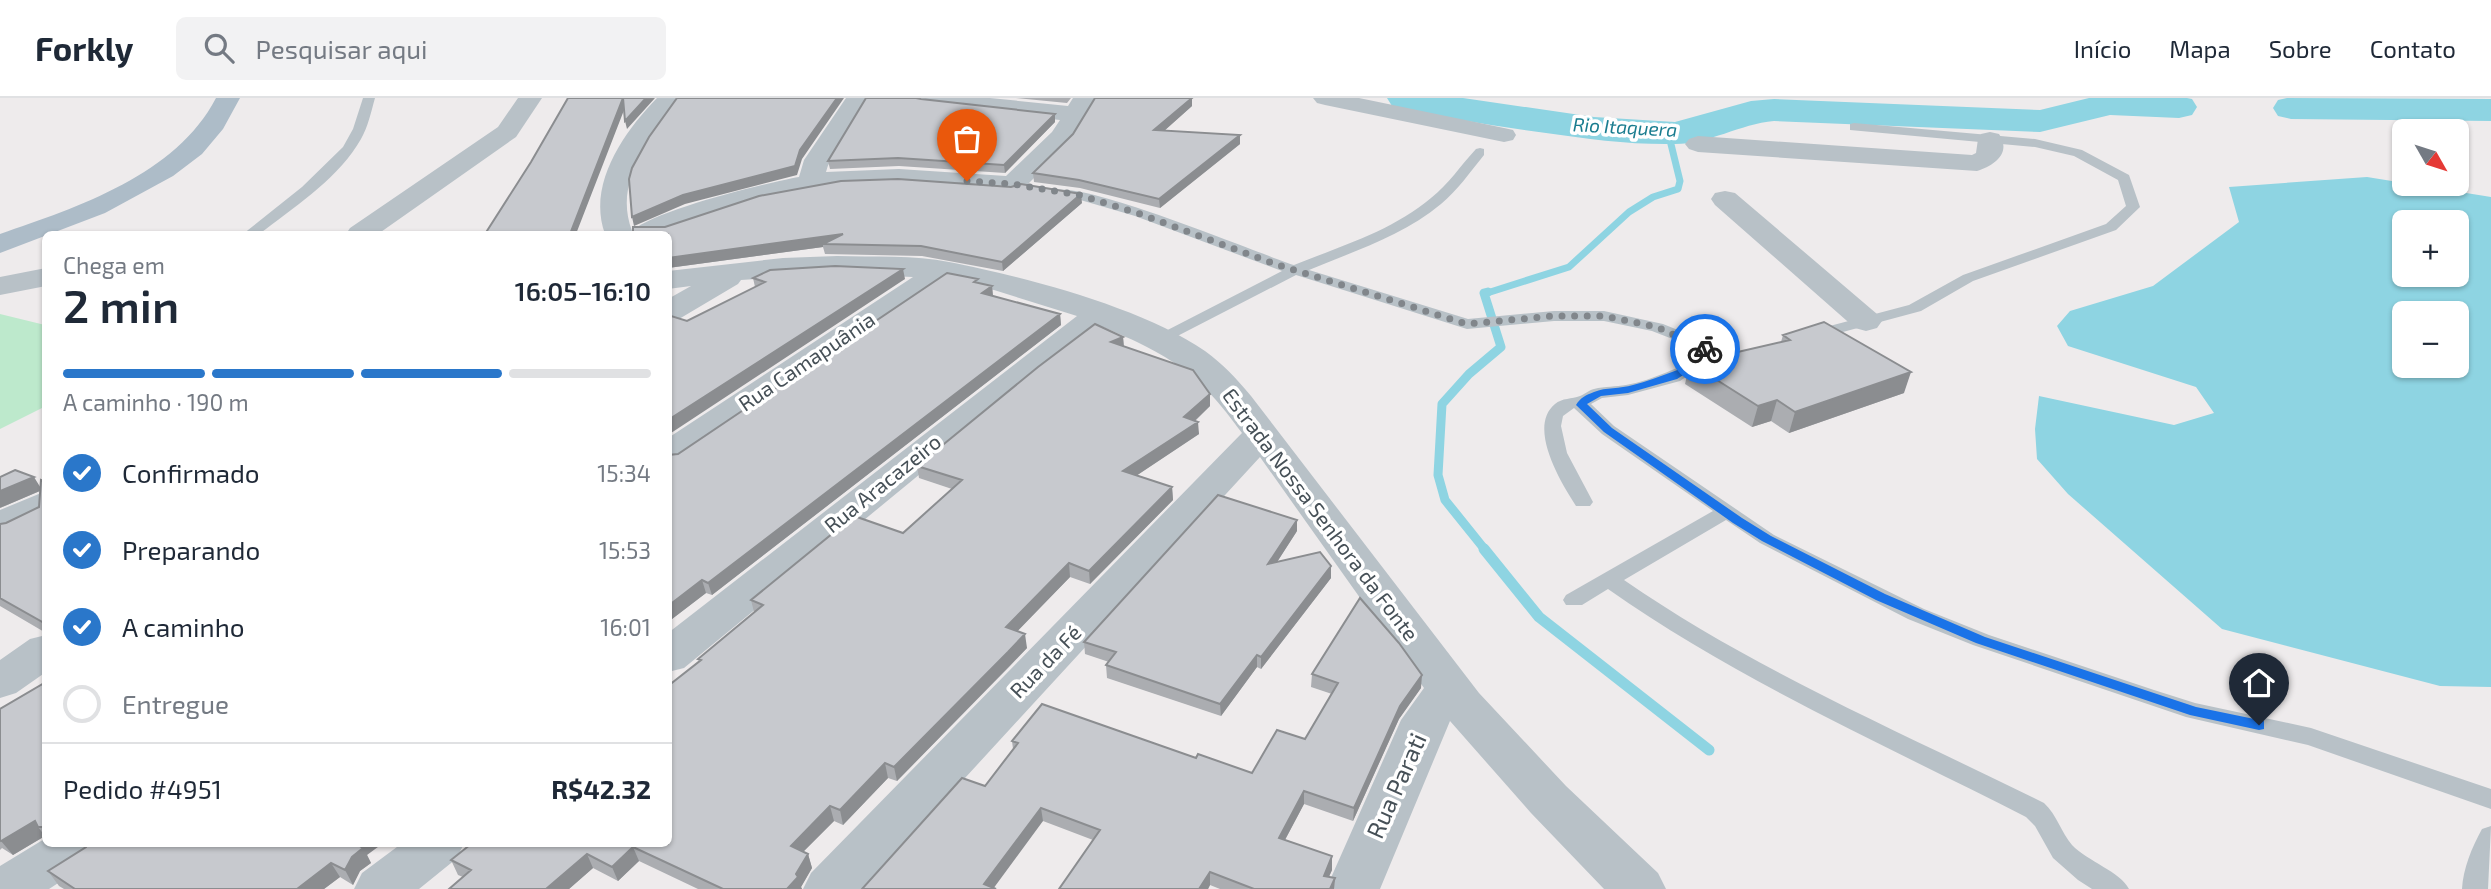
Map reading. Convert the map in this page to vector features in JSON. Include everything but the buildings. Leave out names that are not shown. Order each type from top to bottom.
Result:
[{"type":"main road","points":[[0,244],[114,199],[151,177],[197,146],[223,113],[228,98]]},
{"type":"street","points":[[364,231],[506,132],[530,98]]},
{"type":"street","points":[[617,231],[612,203],[616,183],[629,152],[670,98]]},
{"type":"street","points":[[811,184],[812,171],[818,157],[858,98]]},
{"type":"street","points":[[652,231],[788,186],[900,178],[1025,187],[1062,136],[1079,106],[922,98]]},
{"type":"street","points":[[1325,98],[1504,135]]},
{"type":"street","points":[[1854,127],[1876,156]]},
{"type":"street","points":[[1698,144],[1977,163],[1989,156],[1990,139]]},
{"type":"street","points":[[1725,199],[1866,321]]},
{"type":"street","name":"Estrada Nossa Senhora da Fonte","points":[[672,279],[839,263],[945,270],[1022,286],[1100,314],[1160,340],[1201,364],[1221,383],[1261,433],[1450,688],[1561,815],[1639,889]]},
{"type":"street","name":"Rua Camapuânia","points":[[672,452],[945,270]]},
{"type":"street","points":[[672,310],[739,271]]},
{"type":"street","points":[[0,286],[42,277]]},
{"type":"street","name":"Rua Aracazeiro","points":[[672,654],[1026,370],[1100,314]]},
{"type":"street","name":"Rua da Fé","points":[[830,889],[1261,433]]},
{"type":"street","points":[[0,525],[42,505]]},
{"type":"street","points":[[0,682],[42,653]]},
{"type":"street","name":"Rua Parati","points":[[1353,889],[1425,720],[1450,688]]},
{"type":"street","points":[[8,889],[73,847]]},
{"type":"street","points":[[381,889],[434,847]]},
{"type":"lane","points":[[254,231],[271,220],[339,160],[355,140],[369,98]]},
{"type":"lane","points":[[1800,338],[1915,308],[1968,278],[2111,227],[2133,207],[2124,178],[2078,153],[2046,145],[1854,127]]},
{"type":"lane","points":[[1160,340],[1297,269],[1380,236],[1417,216],[1439,199],[1480,152]]},
{"type":"lane","points":[[1025,187],[1079,195],[1467,324],[1579,315],[1625,319],[1680,336],[1726,358],[1687,368],[1674,377],[1628,390],[1598,393],[1584,401],[1562,407],[1552,419],[1551,428],[1562,461],[1583,502]]},
{"type":"lane","points":[[1584,401],[1581,405],[1584,409],[1608,430],[1766,539],[1880,597],[1980,640],[2194,711],[2311,737],[2491,799]]},
{"type":"lane","points":[[1574,600],[1726,512]]},
{"type":"lane","points":[[1609,580],[1655,612],[1764,674],[2035,810],[2043,816],[2062,850],[2085,870],[2116,889]]},
{"type":"lane","points":[[2475,889],[2476,876],[2491,836]]},
{"type":"green space","points":[[0,314],[42,324],[42,408],[0,429]]},
{"type":"water","points":[[2367,177],[2392,181],[2392,196],[2469,196],[2469,193],[2491,197],[2491,687],[2440,686],[2222,629],[2068,494],[2037,459],[2035,429],[2039,396],[2174,425],[2214,413],[2196,387],[2068,346],[2057,326],[2070,311],[2153,286],[2239,222],[2229,187]]},
{"type":"waterway","name":"Rio Itaquera","points":[[1405,98],[1484,113],[1594,128],[1675,133],[1693,131],[1751,112],[1774,110],[2040,121],[2110,104],[2179,107]]},
{"type":"waterway","points":[[2291,108],[2491,110]]},
{"type":"waterway","points":[[1484,294],[1569,267],[1629,212],[1653,197],[1678,189],[1680,181],[1668,132]]},
{"type":"waterway","points":[[1484,294],[1488,292]]},
{"type":"waterway","points":[[1484,294],[1501,347],[1469,374],[1442,404],[1438,475],[1445,500],[1486,551]]},
{"type":"waterway","points":[[1484,549],[1539,617],[1709,750]]},
{"type":"way so far","points":[[967,181],[1012,184],[1079,195],[1181,228],[1278,265],[1467,324],[1553,316],[1604,316],[1657,327],[1705,349]]},
{"type":"route","points":[[1705,349],[1720,359],[1687,368],[1674,377],[1628,390],[1598,393],[1581,405],[1608,430],[1766,539],[1916,614],[1980,640],[2146,696],[2194,711],[2259,725]]}]
